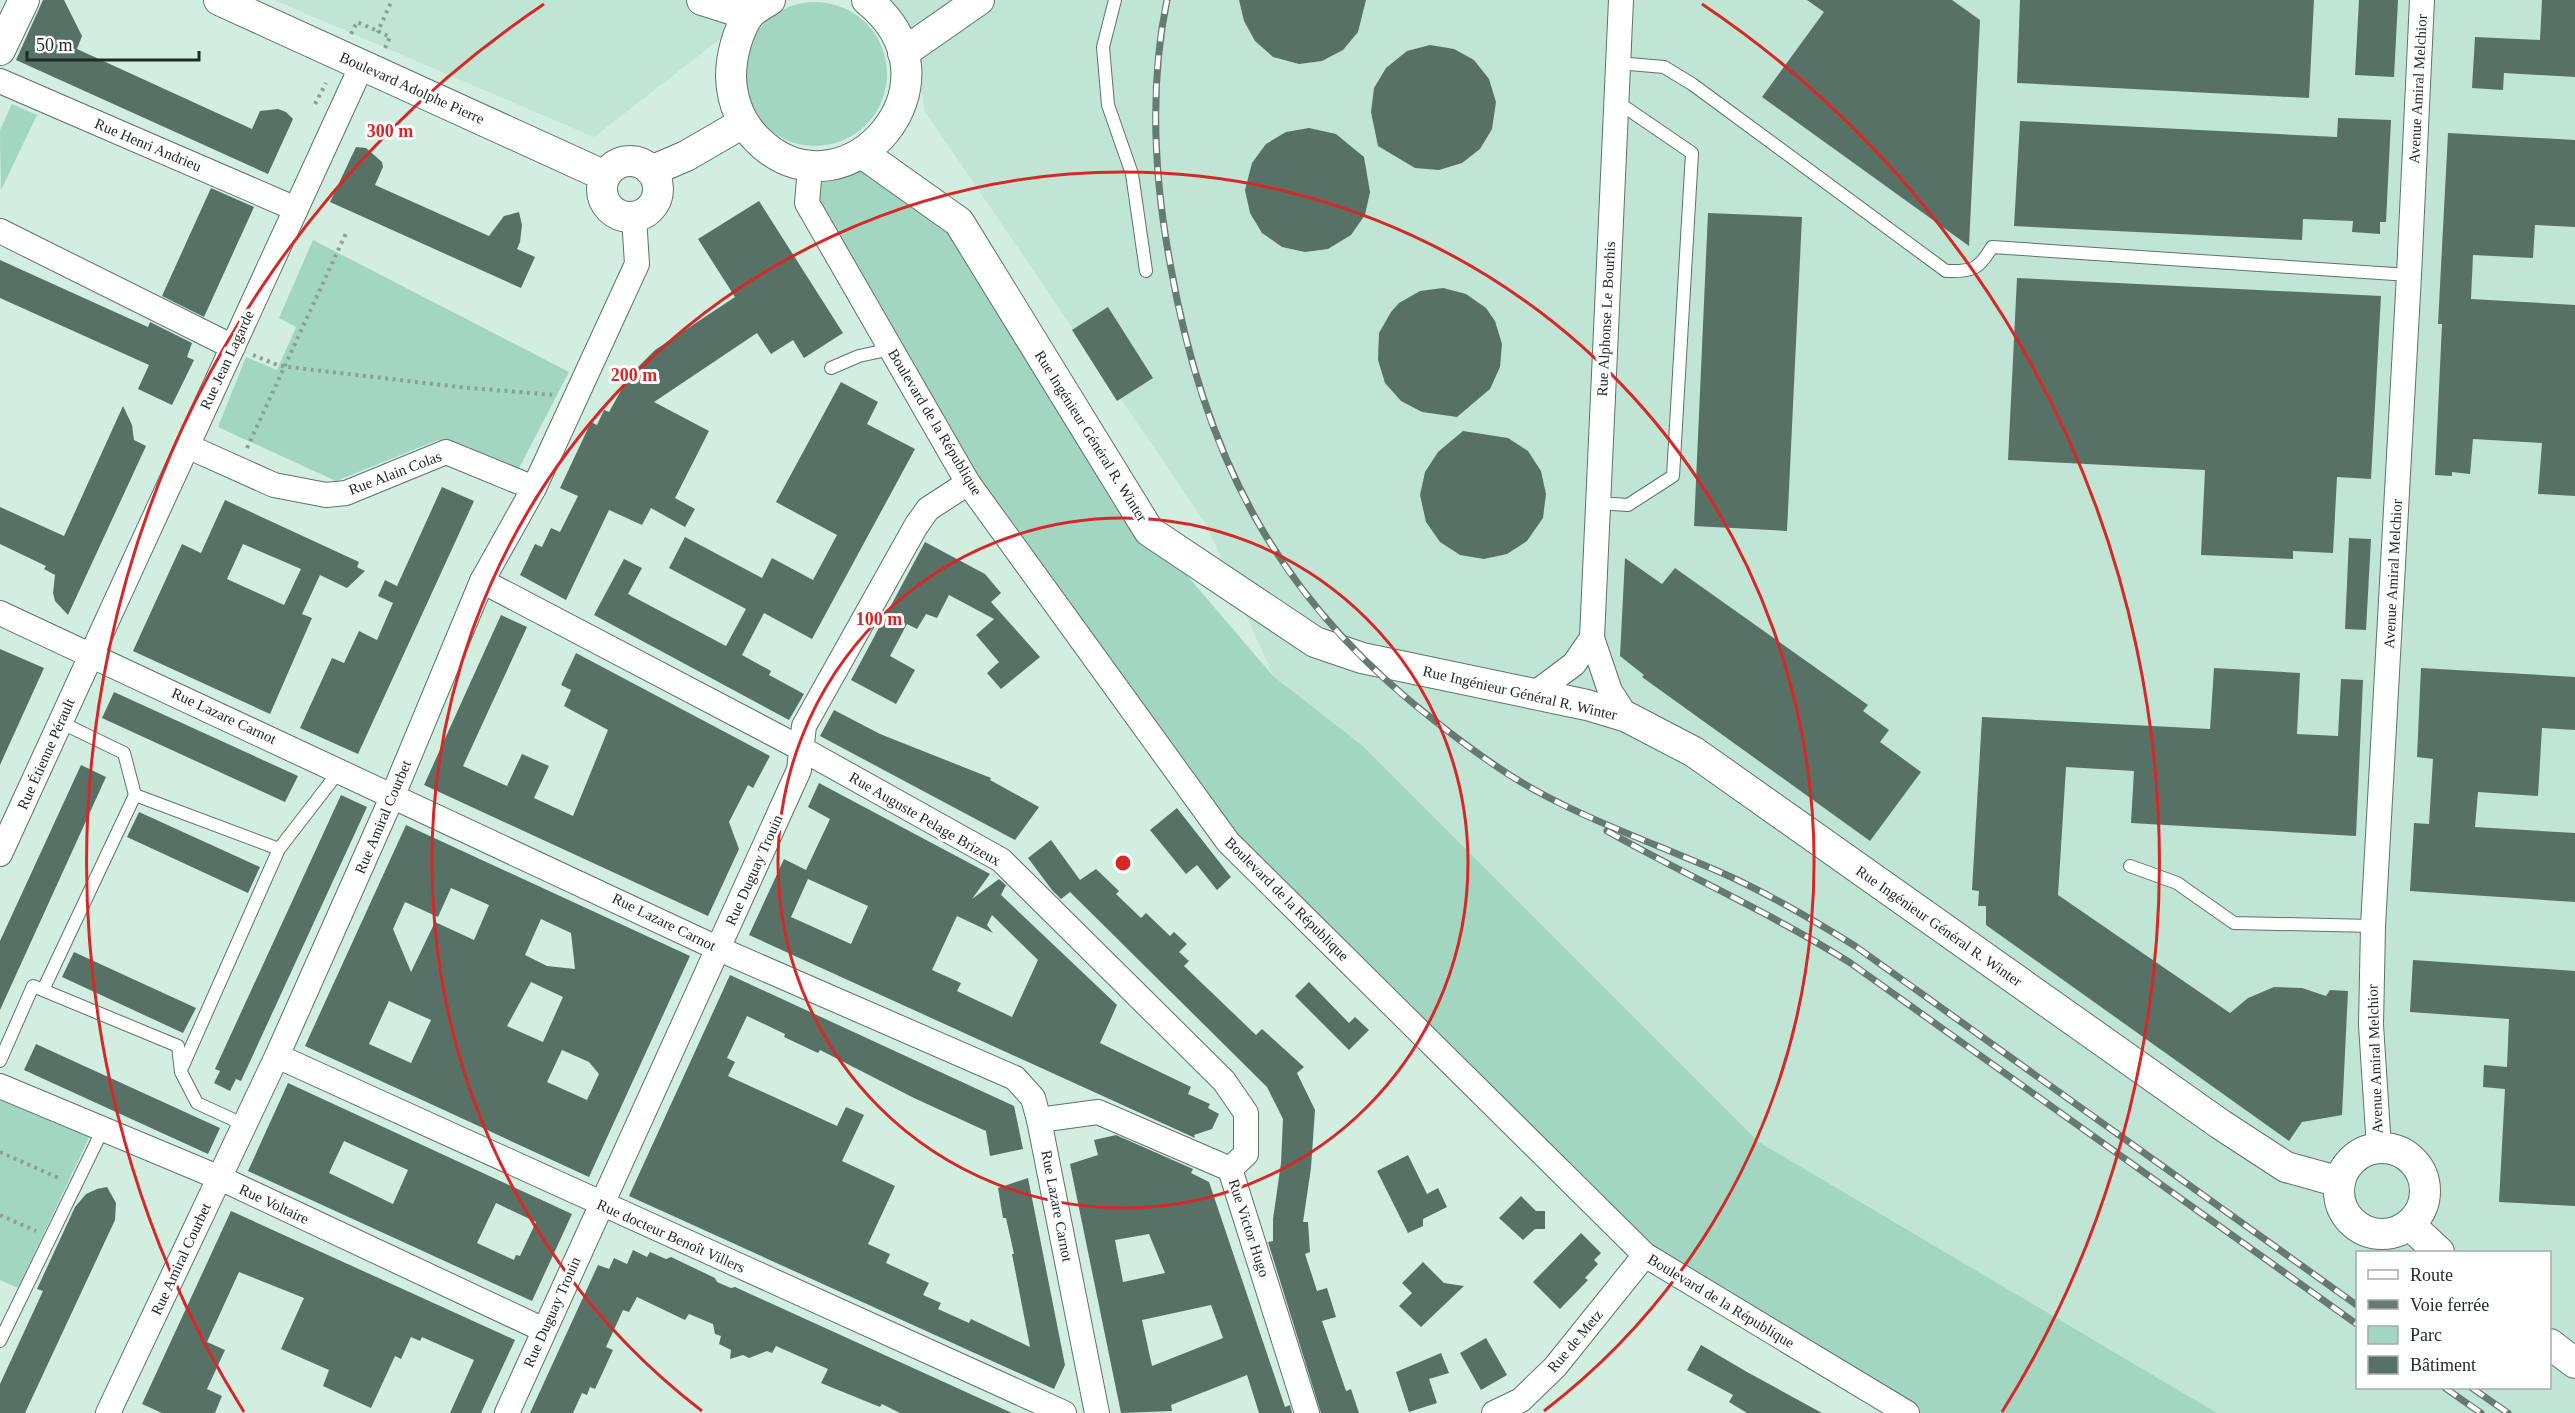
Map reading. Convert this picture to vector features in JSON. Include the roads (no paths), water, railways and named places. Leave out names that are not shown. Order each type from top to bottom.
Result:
[{"type":"street","points":[[0,50],[24,0]]},
{"type":"street","name":"Boulevard Adolphe Pierre","points":[[219,0],[605,176]]},
{"type":"street","points":[[702,0],[760,7],[737,41],[731,63],[732,95],[743,123],[752,135],[770,151],[810,167],[834,164],[862,153],[880,138],[894,120],[902,104],[906,73],[903,53],[896,33],[885,16],[867,0]]},
{"type":"street","points":[[903,53],[979,0]]},
{"type":"street","name":"Rue Alphonse Le Bourhis","points":[[1621,0],[1592,638],[1610,691],[1627,717]]},
{"type":"street","name":"Avenue Amiral Melchior","points":[[2379,1148],[2371,1025],[2373,926],[2422,0]]},
{"type":"street","name":"Rue Jean Lagarde","points":[[91,654],[362,65]]},
{"type":"street","name":"Rue Henri Andrieu","points":[[0,81],[296,209]]},
{"type":"street","points":[[651,171],[686,156],[743,123]]},
{"type":"street","name":"Rue Ingénieur Général R. Winter","points":[[862,153],[959,222],[1149,531],[1315,642],[1362,658],[1587,705],[1627,717],[1694,752],[2267,1155],[2286,1167],[2340,1182]]},
{"type":"street","points":[[631,161],[651,171],[657,185],[656,199],[648,211],[634,217],[619,216],[607,206],[602,191],[605,176],[616,165],[631,161]]},
{"type":"street","name":"Boulevard de la République","points":[[810,167],[807,203],[968,483],[1228,842],[1645,1255],[1902,1412]]},
{"type":"street","name":"Rue Amiral Courbet","points":[[108,1413],[278,1056],[393,795],[482,581],[534,488],[638,264],[634,217]]},
{"type":"street","points":[[0,231],[233,347]]},
{"type":"street","name":"Rue Alain Colas","points":[[187,446],[274,485],[326,495],[346,493],[446,452],[534,488]]},
{"type":"street","name":"Rue Duguay Trouin","points":[[507,1413],[600,1204],[800,770],[804,726],[916,526],[928,509],[968,483]]},
{"type":"street","name":"Rue Auguste Pelage Brizeux","points":[[482,581],[802,749],[1001,860],[1224,1081],[1246,1113],[1246,1155],[1230,1169]]},
{"type":"street","name":"Rue Lazare Carnot","points":[[0,613],[719,949],[1015,1078],[1033,1098],[1039,1120],[1097,1413]]},
{"type":"street","points":[[1534,694],[1574,664],[1592,638]]},
{"type":"street","name":"Rue Étienne Pérault","points":[[0,854],[91,654]]},
{"type":"street","name":"Rue docteur Benoît Villers","points":[[278,1056],[1065,1413]]},
{"type":"street","name":"Rue Voltaire","points":[[0,1086],[220,1178],[544,1330]]},
{"type":"street","name":"Rue Victor Hugo","points":[[1039,1120],[1098,1112],[1230,1169],[1307,1413]]},
{"type":"street","points":[[2379,1148],[2398,1151],[2408,1156],[2416,1164],[2423,1175],[2425,1199],[2422,1209],[2410,1225],[2395,1233],[2382,1235],[2370,1233],[2349,1219],[2342,1206],[2340,1182],[2343,1171],[2356,1157],[2379,1148]]},
{"type":"street","points":[[2410,1225],[2438,1251]]},
{"type":"street","name":"Rue de Metz","points":[[1494,1413],[1521,1400],[1555,1367],[1645,1255]]},
{"type":"street","points":[[2551,1345],[2575,1363]]},
{"type":"lane","points":[[1115,0],[1103,47],[1108,105],[1132,174],[1146,271]]},
{"type":"lane","points":[[1618,63],[1664,67],[1692,84],[1946,271],[1963,272],[1982,264],[1992,247],[2409,275]]},
{"type":"lane","points":[[1598,503],[1628,505],[1672,476],[1692,153],[1616,101]]},
{"type":"lane","points":[[831,368],[859,356],[891,349]]},
{"type":"lane","points":[[43,990],[135,795],[124,753],[60,722]]},
{"type":"lane","points":[[181,1072],[279,849],[340,770]]},
{"type":"lane","points":[[135,795],[279,849]]},
{"type":"lane","points":[[2130,866],[2177,883],[2234,923],[2373,926]]},
{"type":"lane","points":[[0,1061],[33,986],[178,1046],[181,1072],[197,1103],[245,1125]]},
{"type":"lane","points":[[0,1341],[103,1129]]},
{"type":"railway","points":[[1167,0],[1158,66],[1157,164],[1170,263],[1185,333],[1204,399],[1227,461],[1256,519],[1291,574],[1332,625],[1380,674],[1435,721],[1500,769],[1565,806],[1747,885],[1855,946],[2356,1305]]},
{"type":"railway","points":[[1607,831],[1790,927],[1849,962],[2356,1324]]},
{"type":"railway","points":[[2446,1389],[2481,1413]]},
{"type":"railway","points":[[2473,1389],[2508,1413]]}]
